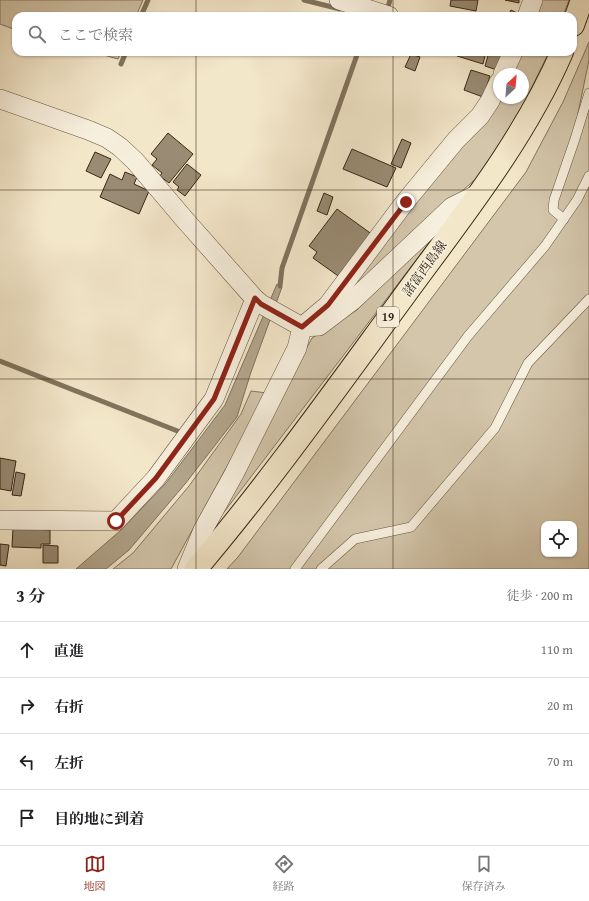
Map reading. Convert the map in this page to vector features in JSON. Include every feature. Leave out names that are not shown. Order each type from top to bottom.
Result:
[{"type":"main road","points":[[577,14],[582,0]]},
{"type":"main road","name":"諸富西島線","points":[[196,569],[236,522],[276,469],[478,194],[526,122],[560,56]]},
{"type":"street","points":[[339,0],[380,9]]},
{"type":"street","points":[[528,12],[533,0]]},
{"type":"street","points":[[506,68],[511,56]]},
{"type":"street","points":[[187,569],[203,530],[234,474],[296,348],[302,327],[328,305],[406,202],[456,140],[480,116],[493,95]]},
{"type":"street","points":[[0,99],[88,130],[107,138],[120,146],[135,161],[185,220],[258,301],[279,315],[302,327],[319,326],[352,301],[452,207],[478,194]]},
{"type":"street","points":[[0,520],[116,521],[156,478],[214,399],[258,301]]},
{"type":"lane","points":[[564,219],[553,210],[554,200],[589,93]]},
{"type":"lane","points":[[295,569],[468,336],[545,246],[577,200],[589,176]]},
{"type":"lane","points":[[321,569],[355,539],[411,527],[495,428],[528,363],[589,299]]},
{"type":"shaded area","points":[[0,0],[143,0],[138,12],[12,12],[12,28],[0,24]]},
{"type":"shaded area","points":[[539,0],[569,0],[564,12],[535,12]]},
{"type":"shaded area","points":[[589,42],[589,60],[578,113],[589,95],[589,569],[227,569],[238,557],[526,172],[563,102]]},
{"type":"shaded area","points":[[107,56],[119,56],[118,59]]},
{"type":"shaded area","points":[[517,56],[547,56],[529,93],[529,68],[512,68]]},
{"type":"shaded area","points":[[494,104],[523,104],[479,176],[336,303]]},
{"type":"shaded area","points":[[442,226],[212,528],[312,338],[357,310]]},
{"type":"shaded area","points":[[277,284],[282,287],[251,372],[237,417],[185,484],[129,550],[106,569],[76,569],[121,530],[166,483],[225,405]]},
{"type":"shaded area","points":[[251,391],[267,393],[171,569],[113,569],[133,553],[189,486],[241,414]]},
{"type":"building","points":[[451,0],[478,0],[476,11],[450,6]]},
{"type":"building","points":[[505,0],[519,0],[519,3]]},
{"type":"building","points":[[410,56],[420,57],[415,71],[405,67]]},
{"type":"building","points":[[457,56],[485,56],[483,64]]},
{"type":"building","points":[[488,56],[501,56],[498,68],[493,69],[485,66]]},
{"type":"building","points":[[471,70],[490,76],[483,97],[464,90]]},
{"type":"building","points":[[168,133],[193,154],[169,183],[160,176],[162,173],[152,165],[157,159],[151,154]]},
{"type":"building","points":[[402,139],[411,143],[401,168],[391,164]]},
{"type":"building","points":[[352,149],[396,168],[387,187],[343,169]]},
{"type":"building","points":[[95,152],[111,159],[101,178],[86,171]]},
{"type":"building","points":[[187,164],[201,175],[185,196],[177,190],[179,187],[173,182]]},
{"type":"building","points":[[125,172],[137,177],[134,184],[149,191],[139,214],[100,197],[110,174],[122,180]]},
{"type":"building","points":[[324,193],[333,197],[327,215],[317,211]]},
{"type":"building","points":[[337,209],[373,235],[341,278],[313,258],[317,252],[309,246]]},
{"type":"building","points":[[0,458],[16,461],[11,491],[0,489]]},
{"type":"building","points":[[16,472],[25,474],[21,496],[12,495]]},
{"type":"building","points":[[13,528],[50,530],[50,544],[41,544],[41,548],[12,547]]},
{"type":"building","points":[[0,544],[9,545],[6,566],[0,565]]},
{"type":"building","points":[[43,545],[58,546],[58,563],[43,563]]},
{"type":"waterway","points":[[143,12],[148,0]]},
{"type":"waterway","points":[[304,0],[340,9]]},
{"type":"waterway","points":[[388,7],[390,0]]},
{"type":"waterway","points":[[121,64],[124,56]]},
{"type":"waterway","points":[[280,286],[282,268],[357,56]]},
{"type":"waterway","points":[[0,361],[180,432]]},
{"type":"route","points":[[116,521],[156,478],[214,399],[255,298],[261,304],[302,327],[328,305],[406,202]]}]
